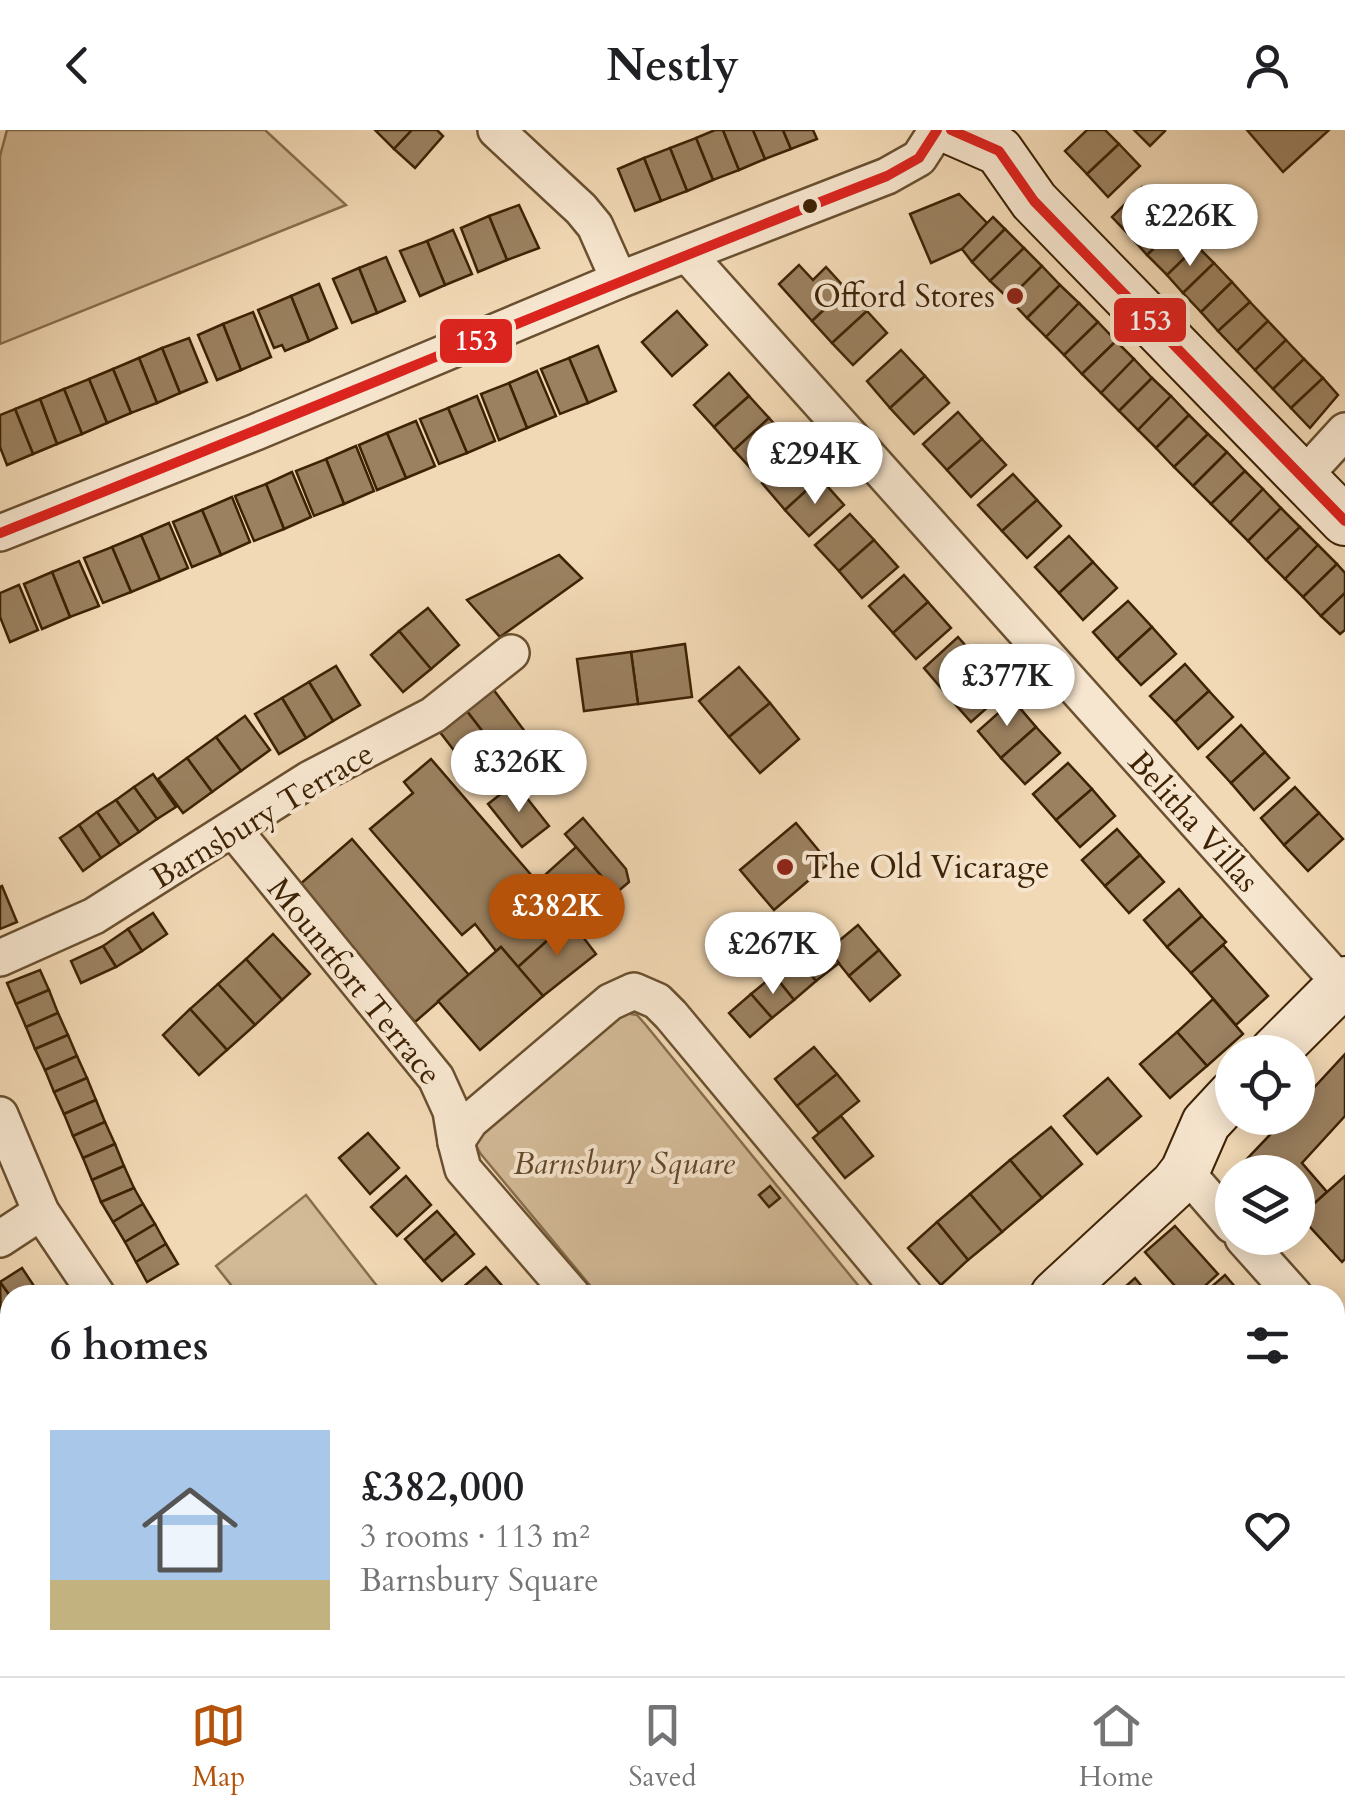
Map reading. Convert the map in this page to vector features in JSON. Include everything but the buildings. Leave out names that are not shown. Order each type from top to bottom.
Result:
[{"type":"street","points":[[496,130],[582,209],[595,226],[619,280]]},
{"type":"street","points":[[0,533],[256,432],[619,280],[888,176],[919,158],[937,130]]},
{"type":"street","points":[[951,130],[1011,141],[1034,201],[1345,521]]},
{"type":"street","name":"Belitha Villas","points":[[687,254],[1343,983]]},
{"type":"street","points":[[1302,478],[1345,431]]},
{"type":"street","name":"Barnsbury Terrace","points":[[0,958],[94,916],[310,779],[433,714],[512,653]]},
{"type":"street","name":"Mountfort Terrace","points":[[233,829],[436,1078],[452,1111],[456,1142]]},
{"type":"street","points":[[1291,1035],[1343,983]]},
{"type":"street","points":[[563,1285],[463,1169],[456,1142],[470,1121],[610,1002],[634,991],[646,994],[671,1015],[896,1285]]},
{"type":"street","points":[[1066,1285],[1174,1184],[1215,1114]]},
{"type":"street","points":[[0,1116],[41,1212],[90,1285]]},
{"type":"street","points":[[1184,1171],[1215,1206]]},
{"type":"street","points":[[0,1239],[41,1212]]},
{"type":"street","points":[[1258,1255],[1285,1285]]},
{"type":"green space","points":[[7,130],[265,130],[346,205],[0,344],[0,156]]},
{"type":"green space","name":"Barnsbury Square","points":[[625,1013],[637,1015],[858,1285],[590,1285],[480,1153],[474,1141],[479,1132]]},
{"type":"green space","points":[[306,1195],[376,1285],[231,1285],[216,1266]]},
{"type":"transit line","name":"153","points":[[0,533],[887,176],[919,158],[937,130]]},
{"type":"transit line","name":"153","points":[[951,130],[999,151],[1034,201],[1345,521]]},
{"type":"place","name":"Offord Stores","points":[[1015,296]]},
{"type":"place","name":"The Old Vicarage","points":[[785,867]]}]
